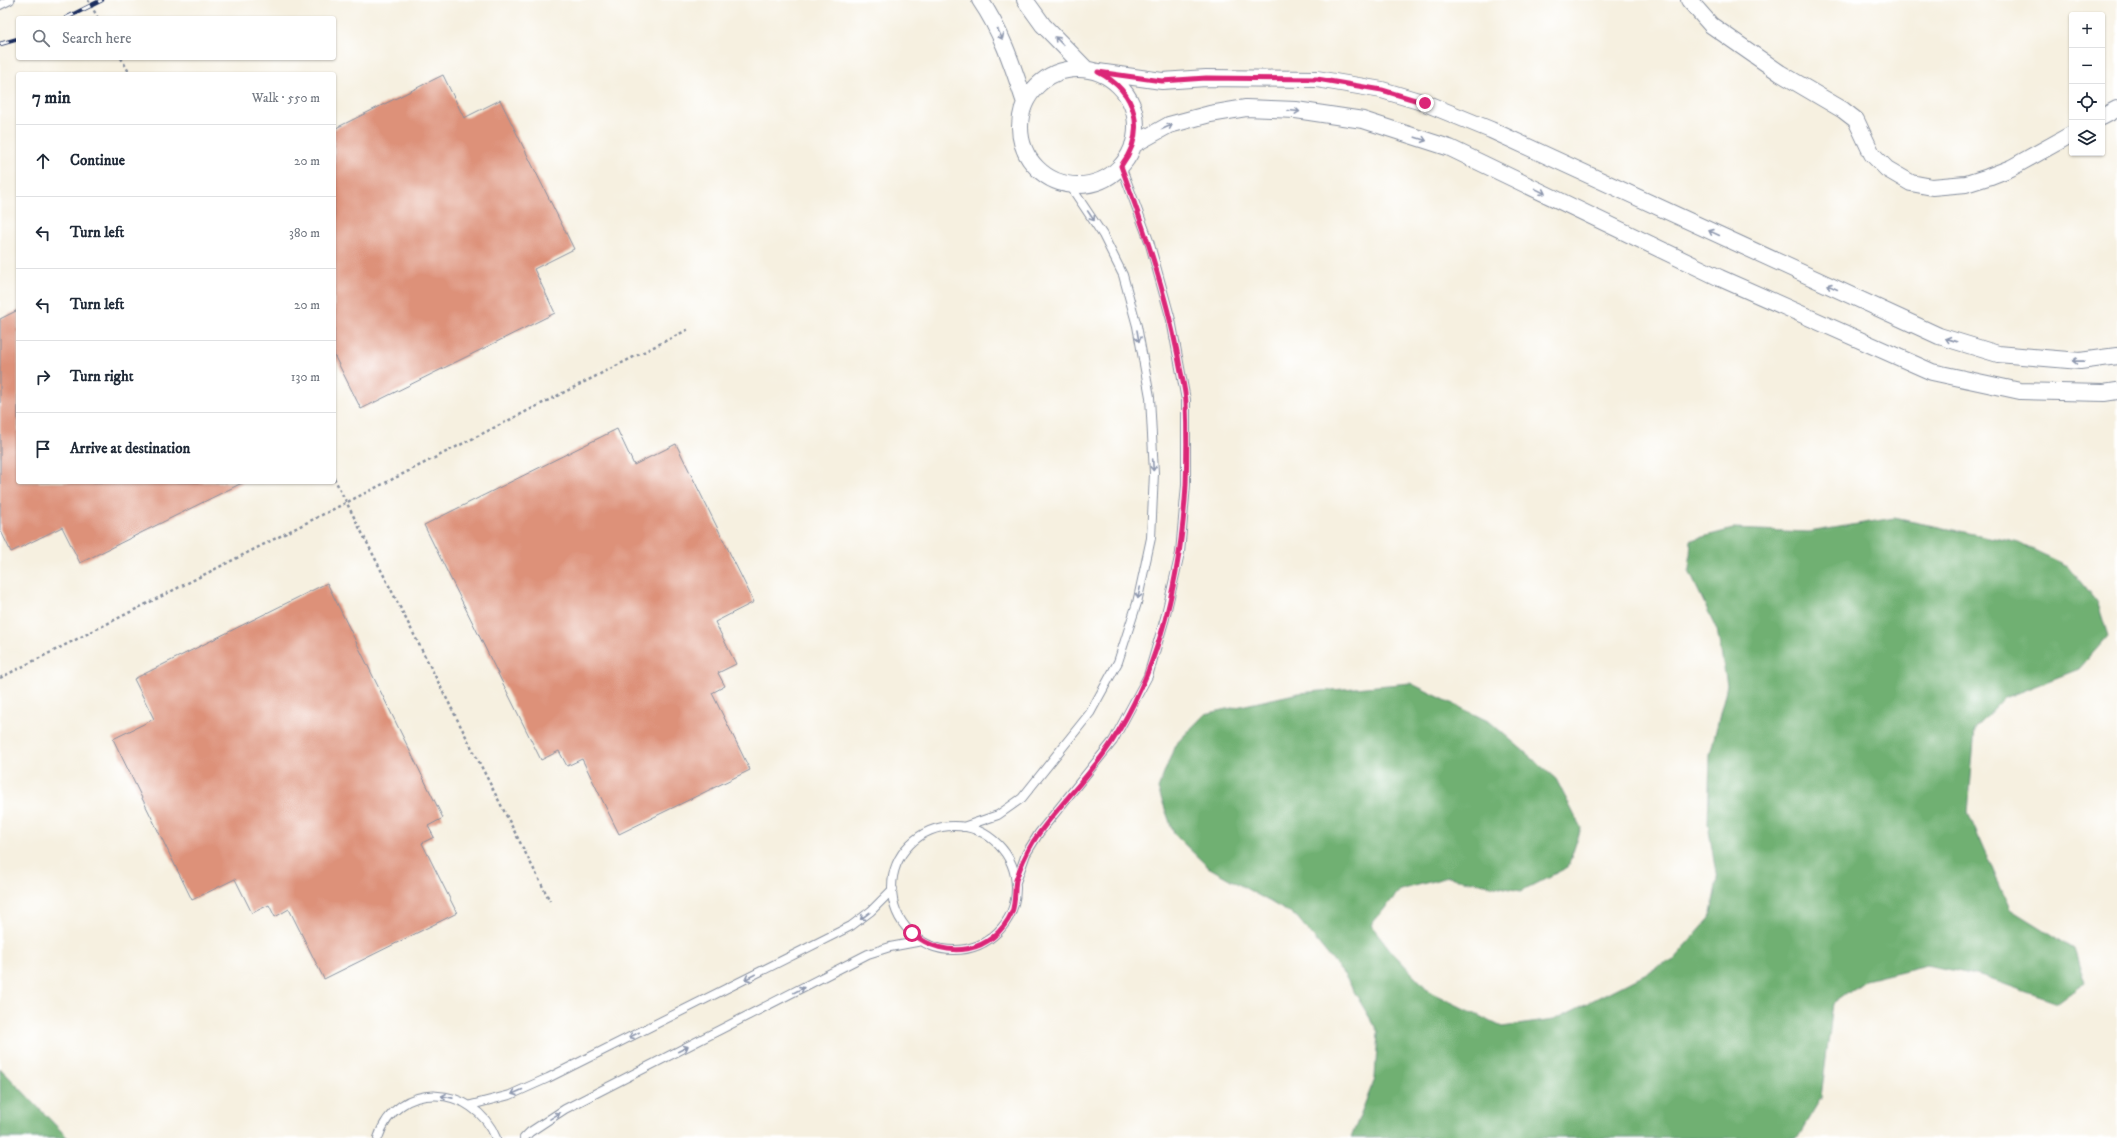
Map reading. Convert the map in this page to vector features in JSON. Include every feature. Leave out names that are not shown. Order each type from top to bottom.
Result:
[{"type":"street","points":[[980,0],[992,18],[1007,49],[1025,103]]},
{"type":"street","points":[[1025,0],[1043,25],[1092,71],[1119,86],[1133,108],[1135,120],[1133,145],[1121,166],[1112,173],[1092,183],[1069,184],[1047,176],[1030,160],[1025,150],[1020,133],[1021,115],[1025,103],[1031,92],[1050,76],[1074,68],[1092,71],[1162,81],[1206,78],[1317,79],[1382,90],[1425,103],[1491,130],[1939,336],[1998,354],[2080,361],[2117,356]]},
{"type":"street","points":[[1689,0],[1711,25],[1780,73],[1844,110],[1856,120],[1872,154],[1887,170],[1911,183],[1932,187],[1973,182],[2011,168],[2069,136]]},
{"type":"street","points":[[1133,145],[1169,125],[1210,114],[1246,108],[1296,110],[1363,120],[1450,148],[1720,278],[1932,372],[2020,391],[2104,394],[2117,391]]},
{"type":"street","points":[[2105,115],[2117,109]]},
{"type":"lane","points":[[0,5],[10,0]]},
{"type":"lane","points":[[1016,882],[1026,854],[1039,833],[1113,741],[1148,676],[1165,618],[1180,553],[1186,485],[1186,400],[1167,306],[1149,241],[1121,166]]},
{"type":"lane","points":[[963,827],[988,837],[999,846],[1013,868],[1016,882],[1016,895],[1013,908],[1007,921],[991,938],[969,949],[945,950],[922,941],[904,924],[898,913],[893,889],[897,863],[913,842],[937,829],[963,827],[998,814],[1022,798],[1090,713],[1118,662],[1137,603],[1151,538],[1154,473],[1150,397],[1137,326],[1123,275],[1103,235],[1069,184]]},
{"type":"lane","points":[[471,1105],[510,1095],[548,1078],[851,926],[871,911],[893,889]]},
{"type":"lane","points":[[524,1138],[530,1132],[566,1109],[868,954],[890,947],[922,941]]},
{"type":"lane","points":[[378,1138],[387,1120],[396,1110],[419,1098],[432,1095],[446,1096],[471,1105],[490,1125],[496,1138]]},
{"type":"path","points":[[88,0],[97,16]]},
{"type":"path","points":[[122,60],[129,72]]},
{"type":"path","points":[[0,678],[689,329]]},
{"type":"path","points":[[336,482],[550,901]]},
{"type":"green space","points":[[1894,518],[2019,543],[2068,566],[2098,604],[2108,636],[2079,669],[2004,698],[1975,728],[1968,813],[2010,909],[2074,949],[2085,983],[2058,1003],[1984,977],[1927,965],[1866,980],[1833,1004],[1821,1098],[1797,1138],[1351,1138],[1375,1078],[1378,1032],[1345,976],[1297,917],[1208,867],[1174,834],[1158,789],[1175,745],[1205,714],[1299,693],[1410,683],[1490,722],[1556,779],[1581,828],[1568,867],[1521,891],[1448,877],[1400,890],[1371,925],[1392,952],[1430,992],[1502,1027],[1554,1020],[1674,959],[1710,918],[1717,880],[1708,824],[1710,755],[1727,685],[1717,630],[1689,571],[1691,540],[1733,529],[1809,532]]},
{"type":"green space","points":[[0,1068],[68,1138],[0,1138]]},
{"type":"building","points":[[443,75],[464,118],[500,100],[574,249],[534,269],[555,313],[361,409],[336,359],[336,128]]},
{"type":"building","points":[[16,311],[16,484],[240,484],[80,563],[62,527],[11,552],[0,529],[0,319]]},
{"type":"building","points":[[617,429],[634,465],[676,444],[754,602],[715,622],[736,664],[718,673],[725,686],[712,693],[750,770],[619,834],[582,759],[567,766],[559,751],[541,760],[424,525]]},
{"type":"building","points":[[327,583],[443,818],[428,826],[434,837],[422,843],[457,913],[324,979],[289,909],[275,917],[269,905],[252,913],[235,879],[192,900],[113,739],[154,719],[134,679]]},
{"type":"railway","points":[[70,16],[102,0]]},
{"type":"railway","points":[[0,44],[16,40]]},
{"type":"route","points":[[912,933],[922,941],[945,950],[969,949],[981,945],[991,938],[1007,921],[1013,908],[1016,895],[1016,882],[1026,854],[1039,833],[1113,741],[1148,676],[1165,618],[1180,553],[1186,485],[1186,400],[1171,320],[1149,241],[1121,166],[1128,157],[1133,145],[1135,133],[1133,108],[1127,96],[1119,86],[1110,78],[1098,72],[1162,81],[1206,78],[1317,79],[1382,90],[1425,103]]}]
